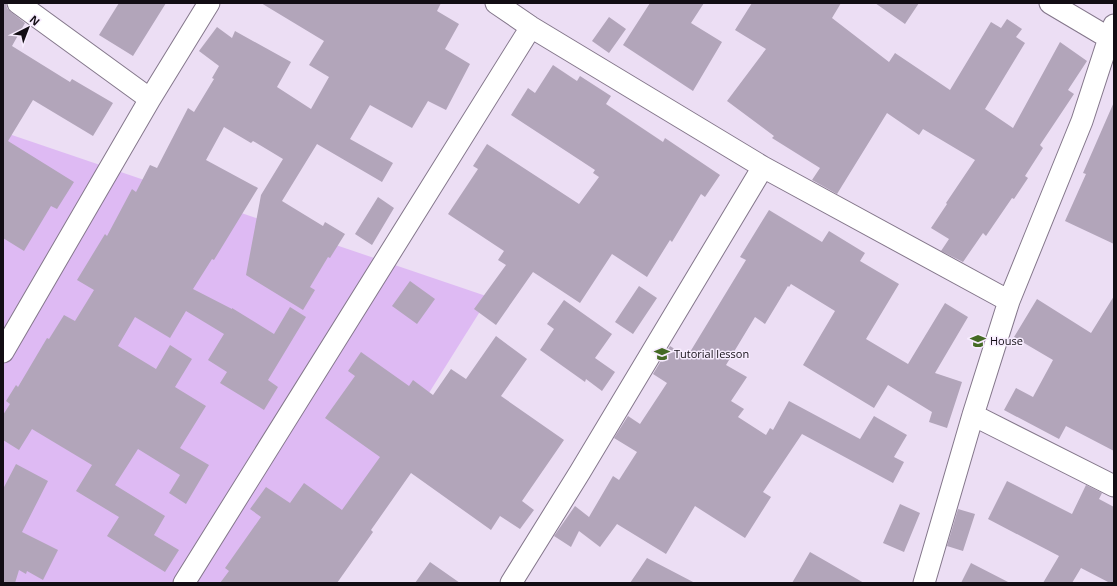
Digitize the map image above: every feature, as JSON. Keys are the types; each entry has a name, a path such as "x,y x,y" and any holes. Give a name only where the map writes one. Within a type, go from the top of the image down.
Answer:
{"street":[{"path":"18,3 150,99"},
{"path":"3,352 150,99 209,3"},
{"path":"496,3 531,27 763,167 1009,301"},
{"path":"924,583 973,415 1009,301 1082,121 1111,31 1050,3"},
{"path":"184,583 531,27"},
{"path":"511,583 580,472 763,167"},
{"path":"973,415 1114,486"}],"shaded area":[{"path":"3,132 489,297 310,583 3,583"}],"building":[{"path":"3,3 6,3 7,8 25,23 12,46 70,82 72,79 113,103 93,136 33,100 8,141 74,182 57,209 51,206 24,251 3,238"},
{"path":"119,3 166,3 133,56 99,35"},
{"path":"261,3 441,3 437,11 459,24 445,49 470,64 446,110 428,101 412,128 370,105 350,139 393,163 382,182 317,144 282,201 323,226 325,222 345,234 330,258 328,257 310,287 315,290 303,310 246,275 261,195 283,159 253,141 251,143 224,127 206,160 258,188 214,260 212,259 193,289 232,308 274,334 290,307 306,317 268,380 278,387 264,410 220,383 227,372 208,360 224,334 186,311 170,338 135,317 118,346 156,369 170,345 192,359 175,387 206,406 180,448 209,465 186,504 169,493 180,475 138,449 115,485 165,516 154,535 179,550 165,572 107,536 119,517 76,491 92,465 32,429 19,450 3,440 3,415 10,404 6,401 16,385 18,387 47,338 49,339 64,315 75,321 94,290 77,280 105,234 107,236 132,189 136,192 150,165 157,168 188,108 194,112 214,79 212,78 219,66 199,51 217,27 232,38 235,31 291,62 277,87 311,109 329,77 309,65 324,41"},
{"path":"650,3 704,3 691,23 722,42 693,91 623,45"},
{"path":"752,3 841,3 832,18 889,62 895,53 950,90 991,22 1001,28 1007,19 1022,29 1016,37 1025,43 985,109 1013,128 1060,42 1087,61 1068,90 1074,94 1040,145 1043,148 1025,176 1028,178 1014,199 1012,198 986,236 983,233 963,262 941,251 949,239 931,228 975,160 923,129 919,135 887,113 837,194 812,180 820,168 772,138 774,136 727,101 766,49 735,30"},
{"path":"875,3 919,3 905,24"},
{"path":"609,17 626,29 609,53 592,41"},
{"path":"553,65 577,81 580,76 611,96 606,104 663,142 665,138 720,175 705,197 701,194 672,242 670,240 647,277 612,254 580,303 533,272 496,325 474,309 506,265 498,260 504,251 448,214 478,169 473,166 487,144 579,204 599,177 593,173 595,170 511,115 528,88 535,93"},
{"path":"1114,102 1114,244 1065,221 1086,174 1083,173"},
{"path":"378,197 394,208 372,245 355,234"},
{"path":"769,210 822,242 829,231 865,253 860,261 899,284 866,339 908,364 945,303 968,317 935,373 962,382 947,428 929,422 932,412 888,385 874,408 803,365 835,311 791,284 789,287 788,286 765,324 755,317 726,365 747,377 731,401 744,409 738,417 766,435 770,428 773,430 789,401 860,439 874,416 907,435 894,457 904,462 893,483 802,434 763,492 771,497 745,538 695,506 666,554 617,524 600,547 579,531 571,547 554,536 575,506 589,517 613,476 619,480 637,452 614,438 628,416 640,424 667,383 653,374 670,346 687,357 746,260 740,257"},
{"path":"410,281 435,299 417,324 392,306"},
{"path":"639,286 657,298 633,334 615,322"},
{"path":"1114,296 1114,451 1066,426 1059,439 1004,410 1016,388 1033,397 1053,360 1014,337 1037,299 1091,333"},
{"path":"564,300 612,334 595,358 615,372 602,391 586,379 585,382 540,350 554,329 547,324"},
{"path":"496,336 527,359 501,396 564,440 522,501 534,510 520,529 500,516 491,530 411,473 371,530 373,532 337,583 220,583 229,571 225,568 261,517 250,509 266,487 290,503 304,483 342,510 380,457 325,418 355,376 348,371 361,352 409,386 413,380 433,395 451,369 466,379"},
{"path":"16,464 48,481 22,532 58,550 43,580 27,571 26,574 19,570 15,583 3,583 3,489"},
{"path":"1007,481 1072,514 1086,485 1102,493 1099,499 1114,507 1114,583 1110,583 1081,568 1072,583 1043,583 1059,556 988,519"},
{"path":"900,504 920,513 904,552 883,543"},
{"path":"958,509 975,514 963,551 947,546"},
{"path":"810,552 864,583 792,583"},
{"path":"647,558 695,583 630,583"},
{"path":"430,562 460,583 415,583"},
{"path":"971,563 1010,583 961,583"}],"place":[{"name":"House","path":"978,341"},
{"name":"Tutorial lesson","path":"662,354"}]}
